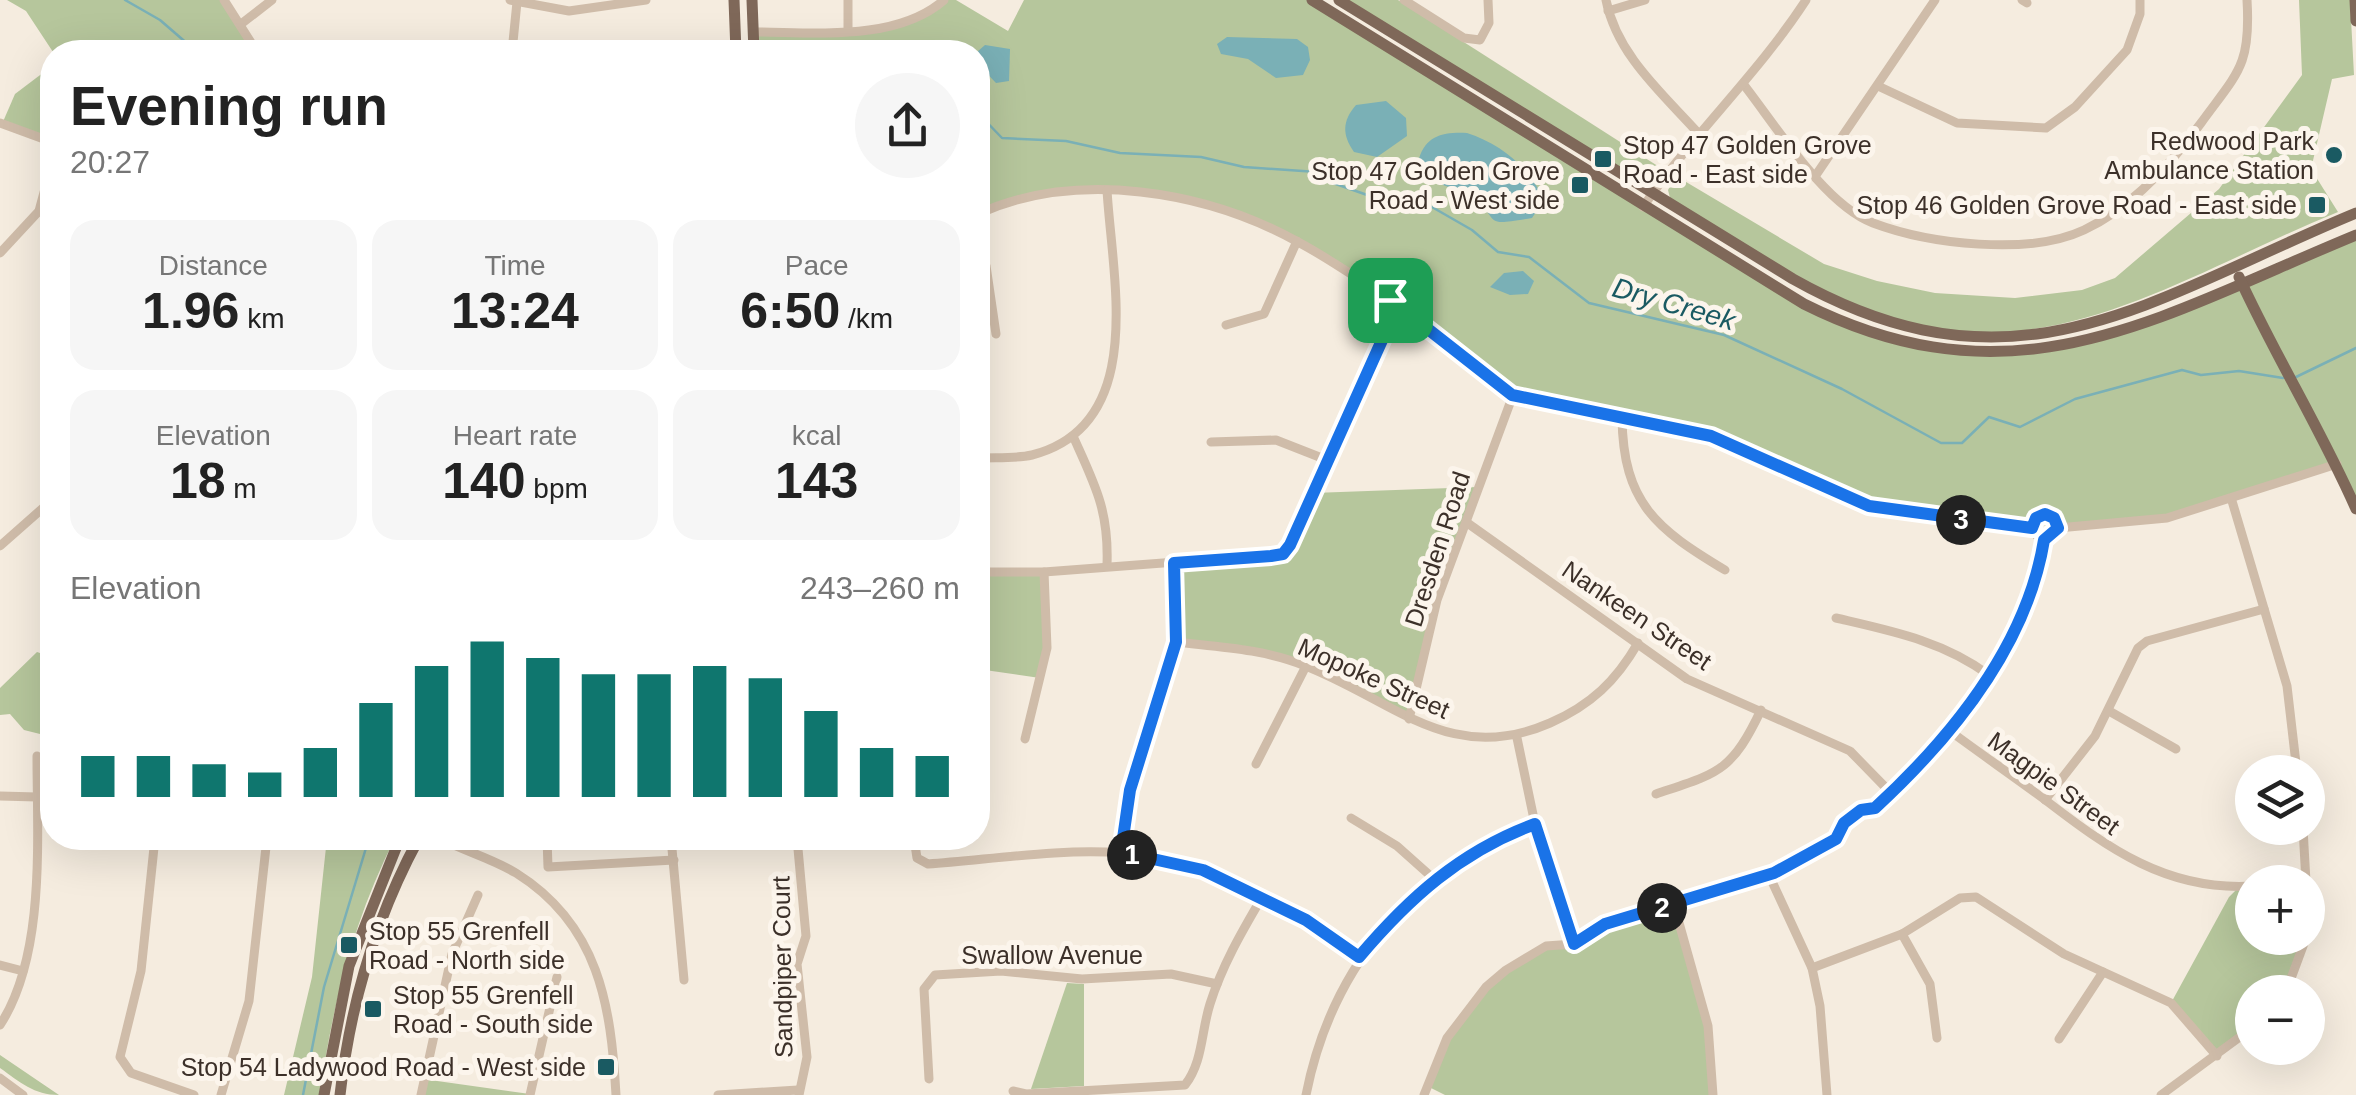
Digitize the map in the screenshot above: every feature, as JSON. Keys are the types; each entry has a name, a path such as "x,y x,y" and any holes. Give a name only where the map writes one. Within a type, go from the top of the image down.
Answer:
{"main road":[{"path":"734,0 736,40"},
{"path":"752,0 754,40"},
{"path":"1312,0 1804,304 1857,331 1908,346 1966,354 2014,354 2074,344 2140,324 2356,235"},
{"path":"1340,0 1830,300 1891,324 1956,337 2014,339 2086,326 2235,269 2356,213"},
{"path":"2355,0 2356,21"},
{"path":"2235,269 2337,464 2356,509"},
{"path":"324,1095 349,966 395,850"},
{"path":"340,1095 368,959 414,850"}],"street":[{"path":"224,0 250,40"},
{"path":"241,24 272,0"},
{"path":"512,40 514,1 569,11 646,0"},
{"path":"848,0 848,31"},
{"path":"754,32 848,31 922,16 944,0"},
{"path":"1404,0 1464,38 1480,40 1489,23 1488,0"},
{"path":"1645,0 1607,6 1610,27 1627,54 1698,134"},
{"path":"1643,207 1698,134 1744,85 1806,0"},
{"path":"1816,175 1935,0"},
{"path":"1878,86 1956,123 2046,128 2075,107 2126,50 2140,14 2140,0"},
{"path":"1744,85 1846,208 1872,223 1987,245 2081,232 2107,217 2173,162 2241,70 2250,44 2247,0"},
{"path":"0,123 40,138"},
{"path":"990,457 1032,455 1073,436 1106,396 1114,370 1107,190"},
{"path":"990,210 1038,196 1107,190 1195,200 1297,240 1390,300 1406,296 1413,306 1410,315 1400,320 1392,318 1388,312 1390,300"},
{"path":"0,253 40,207"},
{"path":"1226,326 1264,314 1297,240"},
{"path":"990,293 996,334"},
{"path":"1410,315 1512,395 1711,436 1869,506 2032,528 2044,540"},
{"path":"990,572 1044,572 1283,554 1392,318"},
{"name":"Dresden Road","path":"1408,718 1437,600 1512,395"},
{"path":"1622,418 1622,445 1638,496 1659,528 1726,570"},
{"path":"1073,436 1103,500 1108,524 1107,565"},
{"path":"1210,442 1276,440 1327,460"},
{"path":"1424,1095 1447,1038 1486,987 1546,946 1574,944 1605,924 1769,875 1836,839 1844,823 1861,810 1875,808 1950,731 1989,675 2038,580 2044,540 2058,528 2133,524 2232,501 2337,464"},
{"path":"2232,501 2286,686 2295,755"},
{"path":"0,546 40,511"},
{"path":"2032,528 2036,518 2045,514 2054,518 2058,528"},
{"name":"Nankeen Street","path":"1466,522 1687,678 1850,752 1891,793"},
{"path":"1121,852 1130,790 1176,642 1174,563"},
{"path":"1025,739 1047,648 1044,572"},
{"path":"2045,800 2109,712 2132,658 2147,641 2264,608"},
{"path":"1836,618 1926,640 1960,654 1989,675"},
{"name":"Mopoke Street","path":"1176,642 1266,653 1306,666 1408,718 1467,738 1517,738 1599,696 1638,643"},
{"path":"1256,764 1306,666"},
{"path":"1656,794 1720,772 1748,737 1761,710"},
{"path":"2109,712 2176,749"},
{"name":"Magpie Street","path":"1950,731 2085,834 2132,863 2172,878 2235,886"},
{"path":"1517,738 1535,824 1574,944"},
{"path":"0,1026 15,999 23,971 39,840 37,756"},
{"path":"0,796 37,797"},
{"path":"1351,818 1397,846 1434,879"},
{"path":"1306,1095 1321,1033 1359,957 1398,911 1434,879 1504,836 1535,824"},
{"path":"154,850 140,971 120,1057 131,1072 194,1095"},
{"path":"222,1095 249,1001 266,850"},
{"path":"470,850 475,852"},
{"path":"473,850 546,895 576,931 601,977 612,1024 616,1095"},
{"path":"547,850 548,868 674,860"},
{"path":"673,850 684,980"},
{"name":"Sandpiper Court","path":"798,850 806,936 797,964 807,1057 799,1092"},
{"path":"916,850 917,858 928,864 1121,852 1203,870 1306,920 1359,957"},
{"path":"1769,875 1812,968 1820,1006 1827,1095"},
{"path":"420,1095 452,954 478,896"},
{"path":"1812,968 1902,934 1960,898 1976,897 2064,954 2170,1003 2218,1056"},
{"path":"1013,1091 1026,1094 1186,1085 1196,1072 1217,984 1260,898"},
{"path":"1674,905 1708,1026 1713,1095"},
{"path":"1902,934 1930,984 1937,1038"},
{"path":"0,965 23,971"},
{"name":"Swallow Avenue","path":"929,1079 924,989 936,975 1001,971 1082,979 1172,974 1217,984"},
{"path":"2060,1039 2103,972"},
{"path":"530,1095 557,977"},
{"path":"2161,1095 2235,1042"},
{"path":"0,1078 24,1095"},
{"path":"718,1095 799,1092"}],"green space":[{"path":"7,0 220,0 248,40 45,40 26,11"},
{"path":"943,0 956,0 1008,31 1024,0 1312,0 1857,331 2014,354 2140,324 2356,235 2356,509 2336,465 2133,524 2058,527 1869,506 1711,437 1513,395 1390,300 1297,241 1195,200 1107,190 1038,196 990,212 990,40 754,40 754,32 852,30 923,13"},
{"path":"1347,0 1398,0 1664,170 1653,183 1643,183"},
{"path":"2299,0 2350,0 2354,75 2332,79 2311,169 2338,212 2153,294 2093,316 2032,329 1969,333 1903,323 1812,286 1670,198 1668,190 1676,176 1824,264 1877,281 1935,293 2015,298 2082,290 2115,278 2219,189 2302,75"},
{"path":"40,75 40,136 2,124 15,94"},
{"path":"1478,487 1437,600 1409,718 1306,666 1266,653 1176,642 1174,563 1283,554 1313,493"},
{"path":"990,572 1044,572 1047,648 1040,678 990,671"},
{"path":"40,653 40,734 24,730 10,714 0,715 0,688"},
{"path":"326,850 389,850 356,931 331,1028 320,1095 284,1095 312,977"},
{"path":"2235,891 2235,955 2300,955 2292,975 2235,975 2235,1042 2217,1056 2171,1003"},
{"path":"1674,905 1702,1000 1713,1095 1445,1095 1427,1086 1447,1038 1486,987 1533,953 1564,946 1605,924"},
{"path":"1067,983 1084,984 1084,1086 1031,1089"},
{"path":"0,1055 59,1095 42,1093 21,1083 0,1068"},
{"path":"423,1079 530,1094 530,1095 421,1095"}],"water":[{"path":"1227,37 1297,39 1308,47 1310,60 1303,75 1276,78 1248,59 1221,54 1217,44"},
{"path":"990,46 1010,49 1009,81 996,83 990,77"},
{"path":"1386,101 1406,118 1407,136 1377,157 1354,152 1345,128 1351,111 1356,105"},
{"path":"1467,133 1502,150 1530,177 1544,200 1532,218 1493,220 1468,191 1444,185 1427,174 1419,159 1426,145 1444,134"},
{"path":"1523,271 1534,281 1528,294 1510,295 1490,287 1504,273"}],"waterway":[{"name":"Dry Creek","path":"125,0 160,20 183,40"},
{"name":"Dry Creek","path":"990,126 1002,138 1066,141 1120,153 1201,157 1244,167 1317,172 1333,183 1370,196 1418,199 1472,230 1498,252 1529,257 1589,303 1724,335 1842,389 1941,443 1962,443 1989,417 2020,427 2075,399 2182,370 2201,375 2239,371 2283,378"},
{"name":"Dry Creek","path":"2296,377 2356,348"},
{"path":"303,1095 324,987 365,850"}],"place":[{"name":"Redwood Park Ambulance Station","path":"2334,155"},
{"name":"Stop 47 Golden Grove Road - East side","path":"1603,159"},
{"name":"Stop 47 Golden Grove Road - West side","path":"1580,185"},
{"name":"Stop 46 Golden Grove Road - East side","path":"2317,205"},
{"name":"Stop 55 Grenfell Road - North side","path":"349,945"},
{"name":"Stop 55 Grenfell Road - South side","path":"373,1009"},
{"name":"Stop 54 Ladywood Road - West side","path":"606,1067"}],"route":[{"path":"1397,295 1406,296 1413,306 1410,315 1512,395 1711,436 1869,506 2032,528 2036,518 2045,514 2054,518 2058,528 2054,536 2044,540 2038,580 1989,675 1918,769 1875,808 1861,810 1844,823 1836,839 1774,873 1605,924 1574,944 1535,824 1504,836 1434,879 1398,911 1359,957 1306,920 1203,870 1121,852 1130,790 1176,642 1174,563 1283,554 1392,318 1388,312 1390,300 1397,295"}]}
